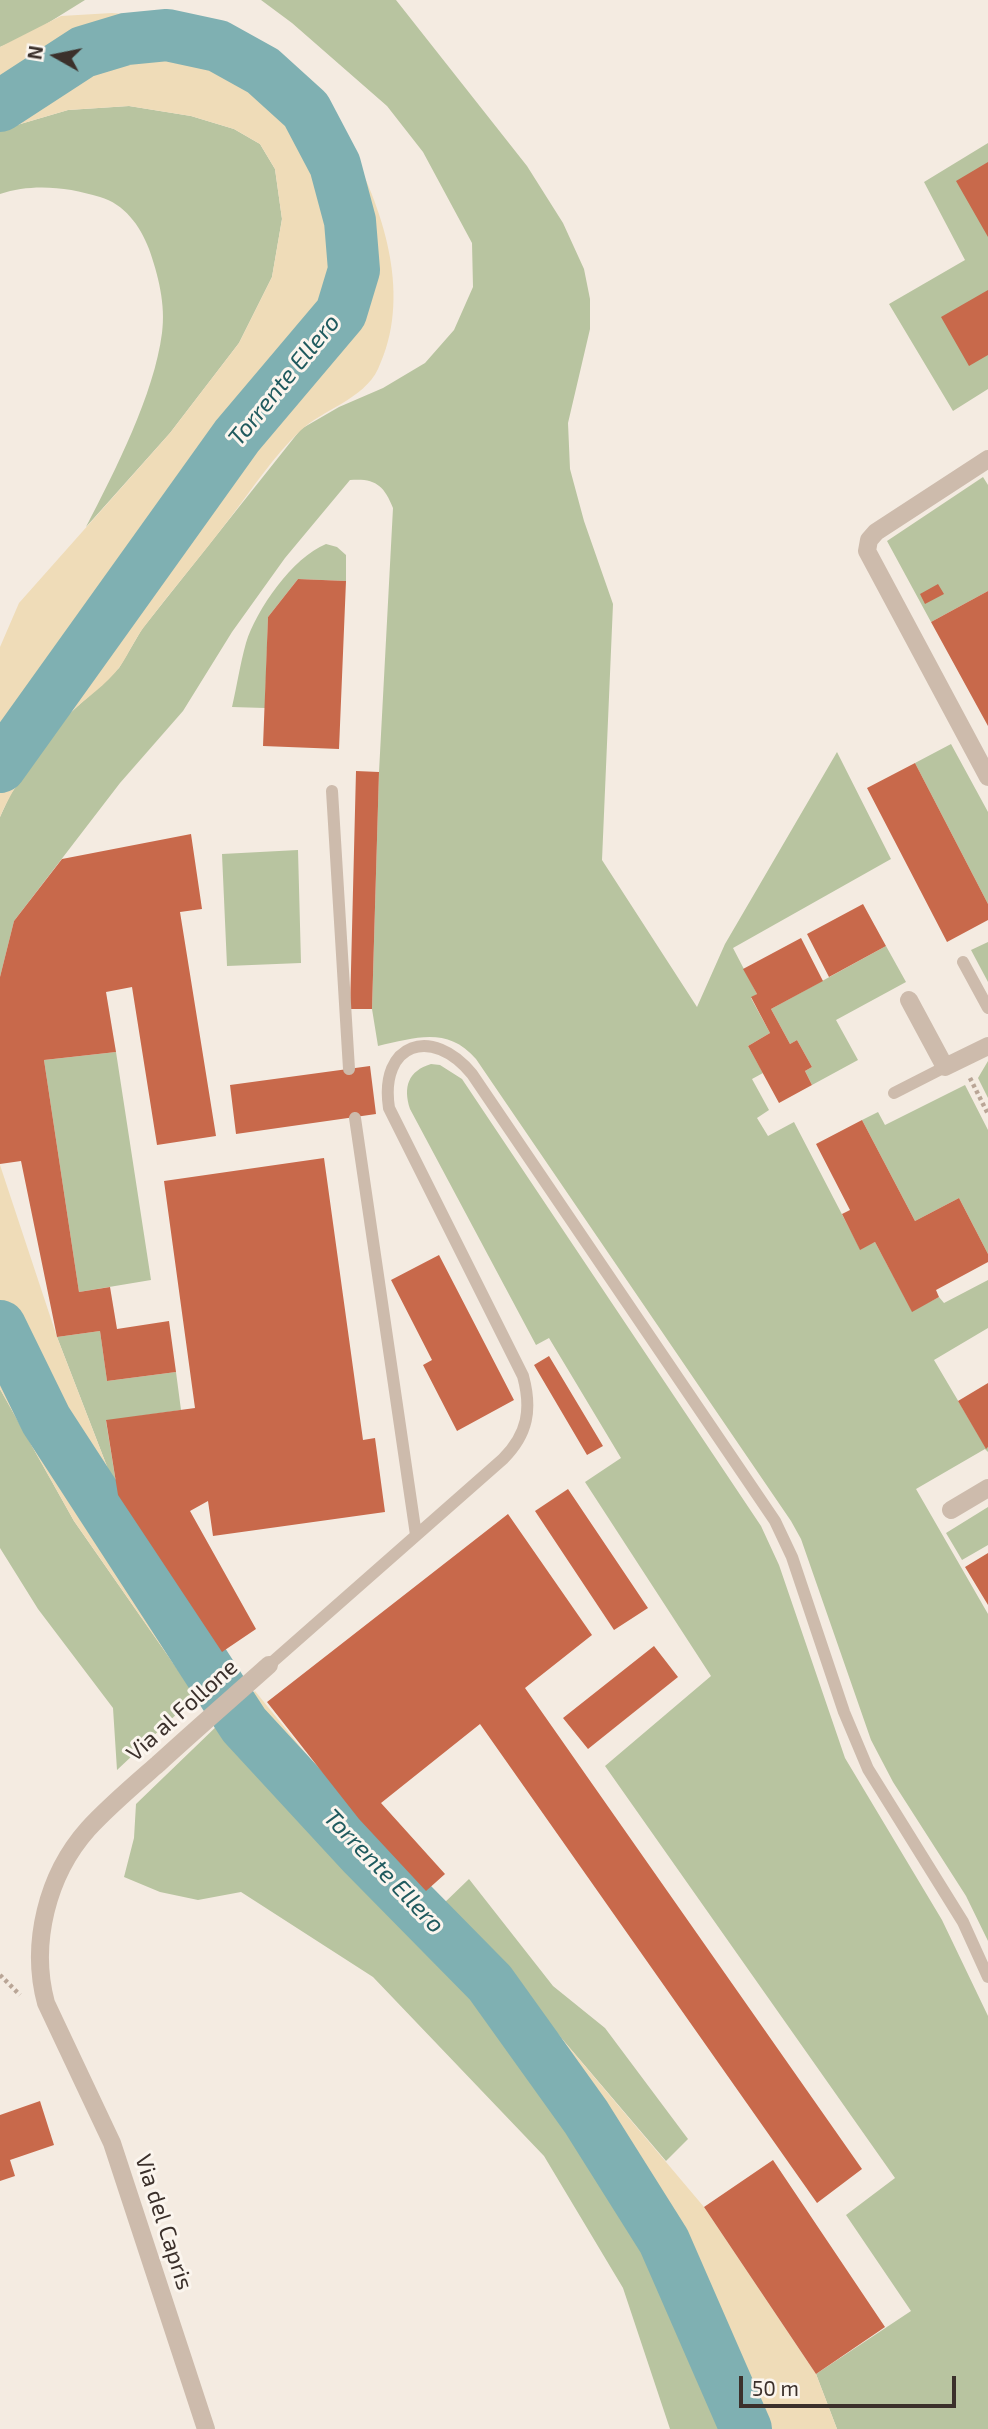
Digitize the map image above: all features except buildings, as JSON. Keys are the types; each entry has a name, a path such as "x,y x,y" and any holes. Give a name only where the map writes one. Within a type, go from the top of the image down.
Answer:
{"street":[{"path":"988,459 876,533 868,545 872,564 988,777"},
{"path":"909,1000 945,1067 988,1046"},
{"path":"951,1510 988,1488"},
{"name":"Via al Follone","path":"60,2036 46,2003 40,1968 42,1929 56,1881 87,1830 268,1665"},
{"name":"Via del Capris","path":"60,2036 112,2143 206,2429"}],"lane":[{"path":"332,792 349,1069"},
{"path":"963,962 988,1008"},
{"name":"Via al Follone","path":"268,1665 513,1449 522,1436 529,1398 523,1376 389,1108 387,1075 396,1060 411,1049 429,1044 453,1054 472,1074 775,1521 792,1557 844,1712 864,1760 963,1922 988,1977"},
{"path":"894,1093 945,1067"},
{"path":"355,1118 416,1535"}],"path":[{"path":"968,1075 988,1114"}],"green space":[{"path":"0,0 85,0 27,36 0,47"},
{"path":"261,0 396,0 527,166 563,223 584,269 590,299 590,329 568,423 570,469 584,521 613,604 602,860 697,1007 725,944 837,752 891,859 733,948 757,994 751,998 770,1033 748,1046 763,1073 752,1079 769,1110 757,1118 768,1136 794,1122 860,1249 875,1242 912,1311 939,1297 944,1303 988,1280 988,1328 934,1360 986,1448 988,1447 988,1452 985,1449 916,1489 988,1614 988,1941 966,1896 893,1782 871,1740 801,1539 791,1521 476,1059 454,1042 442,1038 418,1038 378,1046 372,1009 379,772 393,508 378,485 366,480 350,480 285,558 232,632 183,711 120,783 14,921 0,977 0,817 10,795 66,717 119,668 142,629 301,429 339,407 383,388 425,363 454,330 473,287 472,243 423,152 387,106 292,23"},
{"path":"129,106 191,116 234,129 260,144 275,169 282,219 272,277 239,343 170,433 86,527 132,432 151,382 163,322 158,279 141,232 124,210 109,200 75,191 37,187 0,194 0,130 68,110"},
{"path":"988,143 988,389 953,411 889,304 965,260 924,182"},
{"path":"983,477 988,485 988,591 931,622 887,541"},
{"path":"326,544 337,547 346,555 346,581 298,579 268,617 265,708 232,707 246,643 258,615 289,572 301,560"},
{"path":"951,744 988,812 988,904 915,763"},
{"path":"298,850 301,963 227,966 222,854"},
{"path":"988,942 988,982 971,950"},
{"path":"886,946 906,982 836,1020 858,1060 812,1085 805,1071 812,1067 797,1040 790,1044 771,1009"},
{"path":"116,1052 151,1280 79,1292 44,1060"},
{"path":"988,1061 988,1098 978,1078"},
{"path":"431,1064 440,1065 462,1079 761,1526 779,1565 845,1758 942,1920 988,2016 988,2429 837,2429 816,2374 911,2311 846,2215 895,2178 605,1766 711,1676 585,1482 621,1458 549,1338 536,1345 410,1109 407,1094 409,1081 417,1071"},
{"path":"965,1085 988,1130 988,1254 959,1198 915,1221 862,1120 878,1112 885,1125"},
{"path":"100,1331 107,1381 176,1372 181,1410 106,1421 118,1495 57,1337"},
{"path":"0,1389 74,1521 196,1696 117,1770 113,1708 38,1609 0,1548"},
{"path":"988,1507 988,1545 962,1560 946,1533"},
{"path":"221,1722 477,1991 578,2129 653,2248 723,2429 670,2429 623,2288 544,2156 373,1977 241,1892 198,1900 160,1892 124,1877 134,1838 136,1804"},
{"path":"469,1879 553,1986 605,2028 688,2139 666,2161 535,2007 440,1907"}],"sand":[{"path":"112,13 183,19 228,32 270,57 308,91 325,110 351,149 374,201 390,257 393,314 388,342 372,379 353,396 300,431 281,451 144,627 115,672 68,715 39,750 0,817 0,647 19,603 170,433 239,343 272,277 282,219 275,169 260,144 234,129 191,116 129,106 68,110 0,130 0,47 61,16"},
{"path":"0,1165 57,1337 118,1495 230,1664 196,1696 74,1521 0,1389"},
{"path":"255,1691 359,1819 535,2007 704,2207 816,2374 837,2429 723,2429 653,2248 578,2129 477,1991 221,1722"}],"waterway":[{"name":"Torrente Ellero","path":"0,106 83,52 126,39 167,35 218,46 263,71 306,110 335,165 350,221 354,270 341,313 237,436 0,767"},
{"name":"Torrente Ellero","path":"0,1326 46,1420 244,1725 364,1855 490,1983 586,2117 664,2241 746,2429"}]}
